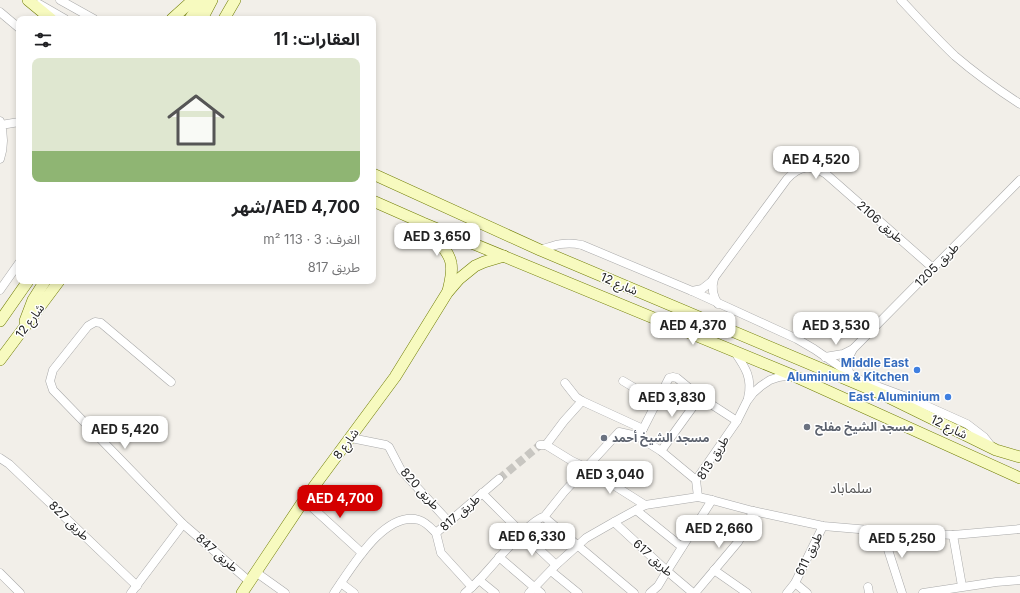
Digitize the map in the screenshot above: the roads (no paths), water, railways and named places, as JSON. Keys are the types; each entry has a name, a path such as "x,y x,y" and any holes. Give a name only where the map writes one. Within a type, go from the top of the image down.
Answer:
{"street":[{"path":"30,0 48,16"},
{"path":"30,0 59,16"},
{"path":"60,0 89,16"},
{"path":"175,16 193,0"},
{"path":"192,16 202,0"},
{"path":"204,16 212,0"},
{"path":"227,16 235,0"},
{"path":"901,0 936,38 974,72 1020,104"},
{"path":"0,12 16,25"},
{"path":"0,159 3,134 0,123 16,122"},
{"name":"طريق 2106","path":"692,291 702,289 711,282 792,174 807,168 814,168 826,174 934,269"},
{"name":"شارع 12","path":"376,176 540,250 886,396 996,450 1020,457"},
{"name":"طريق 1205","path":"825,357 843,354 853,349 934,269 1020,180"},
{"name":"شارع 12","path":"376,202 792,375 1020,478"},
{"name":"شارع 8","path":"423,223 447,251 451,262 452,270 447,294"},
{"path":"540,250 556,244 582,244 692,291 797,339 858,379 909,398 967,424 984,437 996,450"},
{"name":"شارع 8","path":"242,593 304,500 395,377 447,294 459,279 475,266 494,258 504,256"},
{"path":"0,290 16,267"},
{"path":"714,278 712,289 718,304"},
{"name":"شارع 12","path":"0,321 26,284"},
{"path":"19,336 33,300 43,284"},
{"name":"شارع 12","path":"0,360 57,284"},
{"name":"طريق 847","path":"171,382 101,323 95,322 88,326 53,370 50,381 53,390 183,524 253,577 285,593"},
{"path":"849,373 848,361 853,349"},
{"name":"طريق 813","path":"698,497 696,480 737,421 750,392 748,373 734,351"},
{"name":"طريق 813","path":"747,401 753,393 770,380 792,375"},
{"path":"640,433 670,378 673,377 677,378 700,397 737,421"},
{"path":"623,381 658,402"},
{"path":"565,383 576,397 640,433 696,480"},
{"path":"661,451 700,397"},
{"path":"582,401 543,445 585,467 645,505"},
{"path":"465,593 522,533 540,517 544,517 585,467 619,432 640,433"},
{"name":"طريق 820","path":"350,438 386,445 390,448 401,470 449,522"},
{"name":"طريق 827","path":"0,458 9,464 137,586"},
{"name":"طريق 817","path":"334,593 362,553 379,533 388,526 399,521 409,519 420,520 429,525 436,533 499,479"},
{"path":"482,493 578,593"},
{"path":"532,590 586,538 614,522 645,505 698,497 752,511 823,526 953,535 1020,530"},
{"path":"304,500 362,553"},
{"path":"650,593 658,586 668,571 712,500"},
{"path":"636,510 682,547"},
{"path":"694,593 738,542 746,528 752,511"},
{"path":"544,517 634,593"},
{"name":"طريق 617","path":"614,522 694,593"},
{"path":"131,593 183,524"},
{"name":"طريق 611","path":"787,593 795,583 823,526"},
{"path":"882,531 902,593"},
{"path":"436,533 441,553 472,587"},
{"path":"953,535 962,586"},
{"path":"499,557 532,590 541,593"},
{"path":"714,570 747,593"},
{"path":"0,573 20,593"},
{"path":"479,580 495,593"},
{"path":"923,593 962,586 1019,581"},
{"path":"341,583 354,593"},
{"name":"طريق 611","path":"795,583 807,593"}],"tunnel":[{"path":"499,479 540,445"}],"place":[{"name":"Middle East Aluminium & Kitchen","path":"917,370"},
{"name":"East Aluminium","path":"948,397"},
{"name":"مسجد الشيخ مفلح","path":"807,427"},
{"name":"مسجد الشيخ أحمد","path":"604,438"}],"district":[{"name":"سلماباد","path":"851,488"}]}
